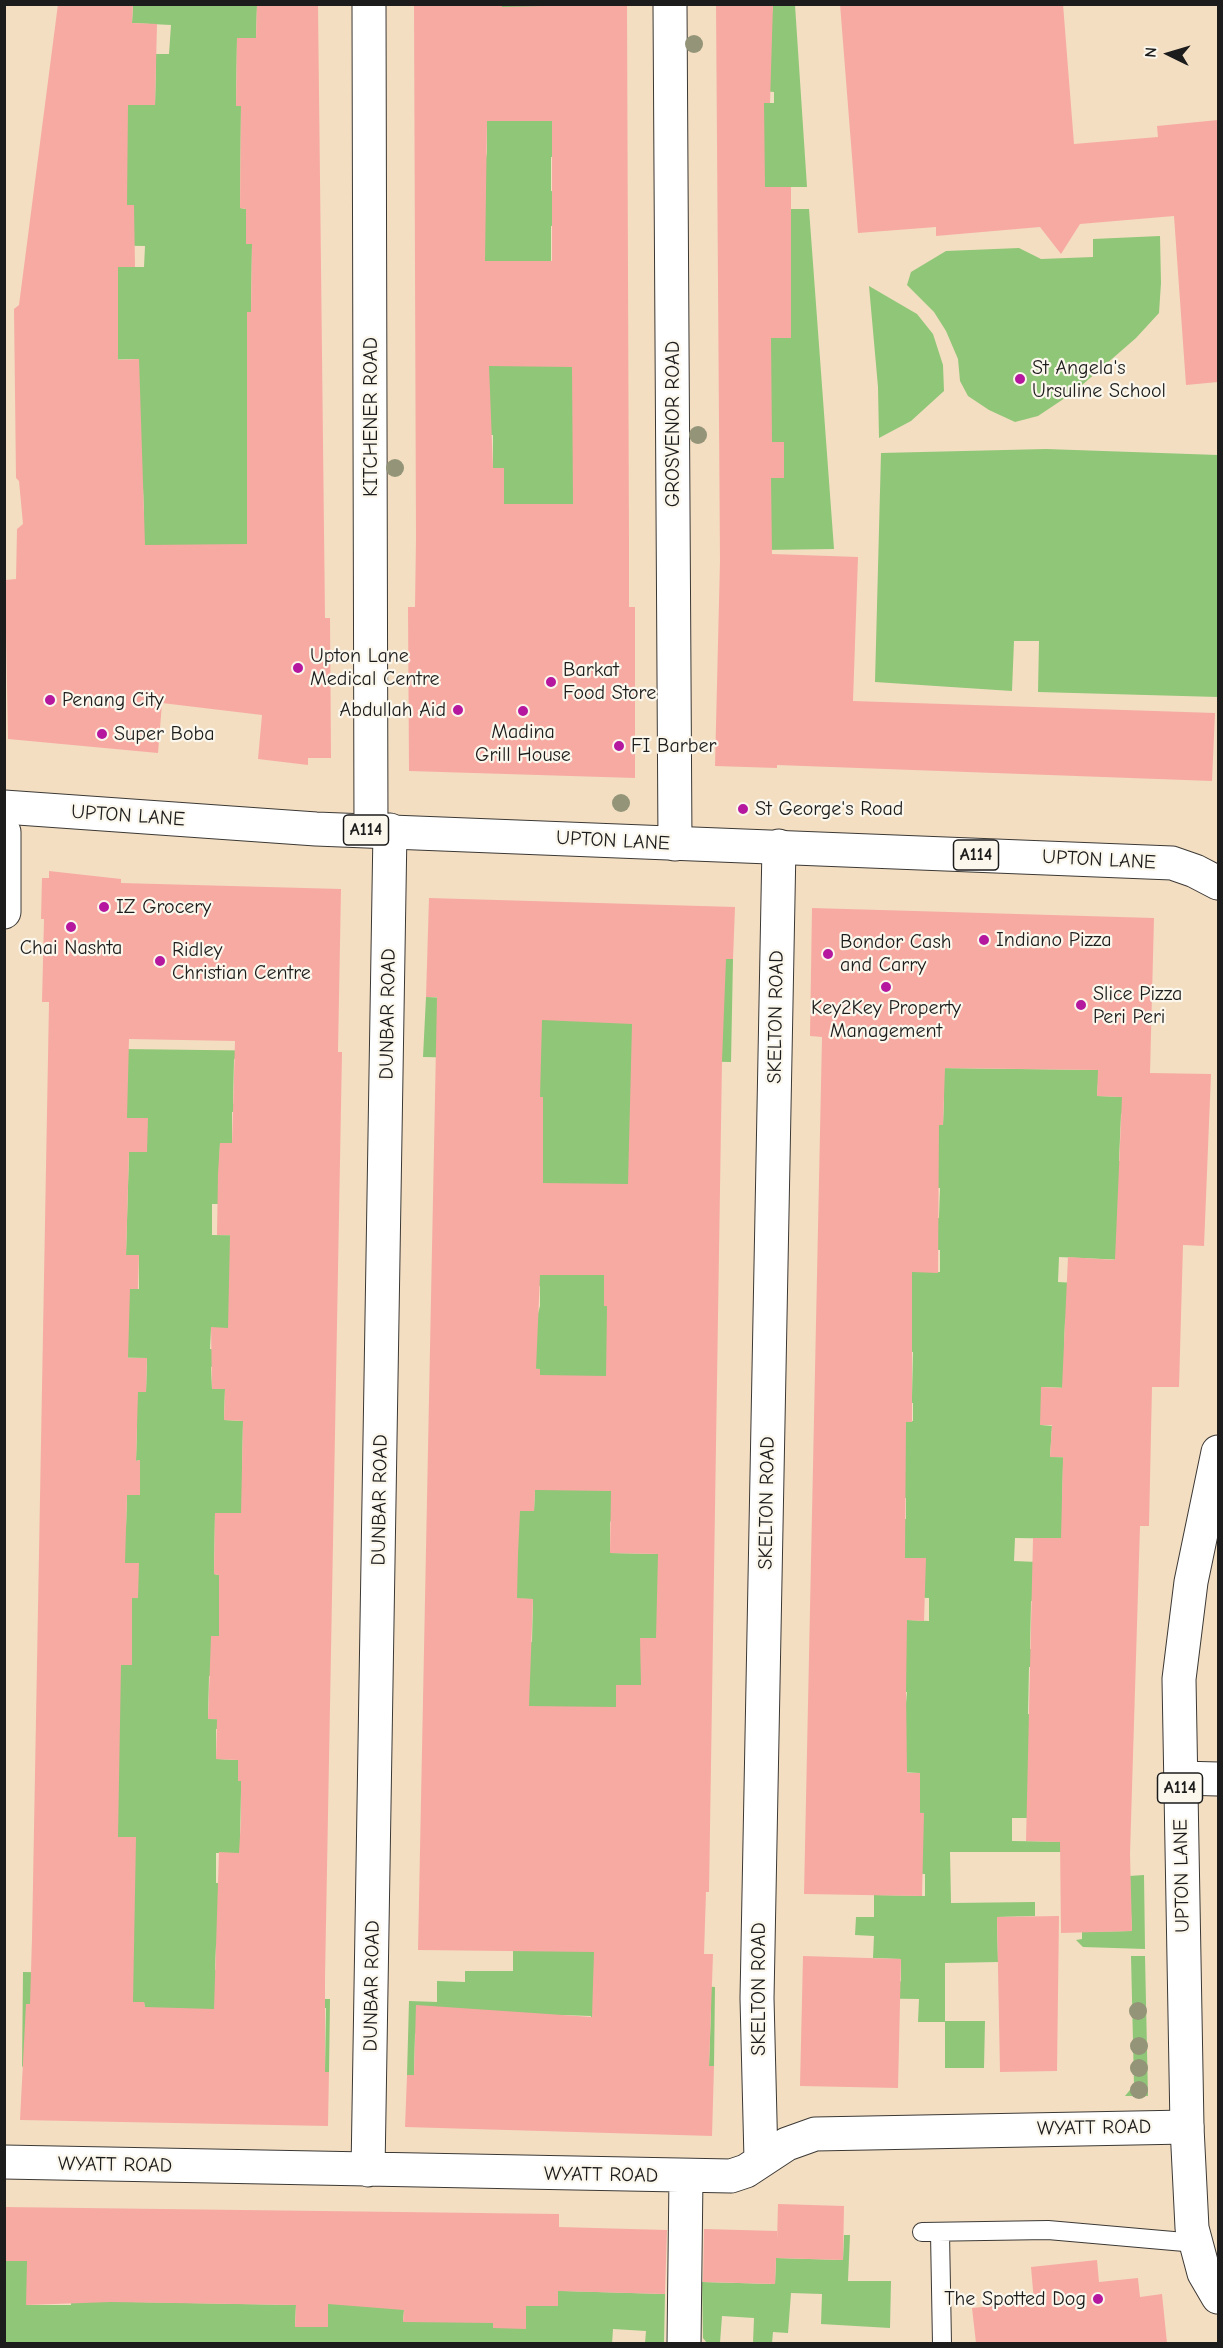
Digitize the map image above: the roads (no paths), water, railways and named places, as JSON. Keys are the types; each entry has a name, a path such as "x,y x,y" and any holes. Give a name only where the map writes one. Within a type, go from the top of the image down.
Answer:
{"street":[{"name":"KITCHENER ROAD","path":"369,4 381,830"},
{"name":"GROSVENOR ROAD","path":"670,4 675,844"},
{"name":"UPTON LANE","path":"4,807 316,829 1172,863 1195,871 1218,883"},
{"name":"DUNBAR ROAD","path":"368,2170 381,830"},
{"path":"4,832 4,912"},
{"name":"SKELTON ROAD","path":"761,2160 758,1986 779,846"},
{"name":"UPTON LANE","path":"1218,1452 1191,1582 1179,1679 1187,2127 1192,2228 1204,2273 1218,2297"},
{"path":"1180,1778 1218,1779"},
{"name":"WYATT ROAD","path":"4,2162 731,2176 746,2171 787,2144 815,2134 1187,2127"},
{"path":"684,2343 686,2176"}],"lane":[{"path":"942,2343 931,2232 1048,2230 1196,2243"}],"place":[{"name":"St Angela's Ursuline School","path":"1020,379"},
{"name":"Upton Lane Medical Centre","path":"298,668"},
{"name":"Barkat Food Store","path":"551,682"},
{"name":"Penang City","path":"50,700"},
{"name":"Abdullah Aid","path":"458,710"},
{"name":"Madina Grill House","path":"523,711"},
{"name":"Super Boba","path":"102,734"},
{"name":"FI Barber","path":"619,746"},
{"name":"St George's Road","path":"743,809"},
{"name":"IZ Grocery","path":"104,907"},
{"name":"Chai Nashta","path":"71,927"},
{"name":"Indiano Pizza","path":"984,940"},
{"name":"Bondor Cash and Carry","path":"828,954"},
{"name":"Ridley Christian Centre","path":"160,961"},
{"name":"Key2Key Property Management","path":"886,987"},
{"name":"Slice Pizza Peri Peri","path":"1081,1005"},
{"name":"The Spotted Dog","path":"1098,2299"}]}
